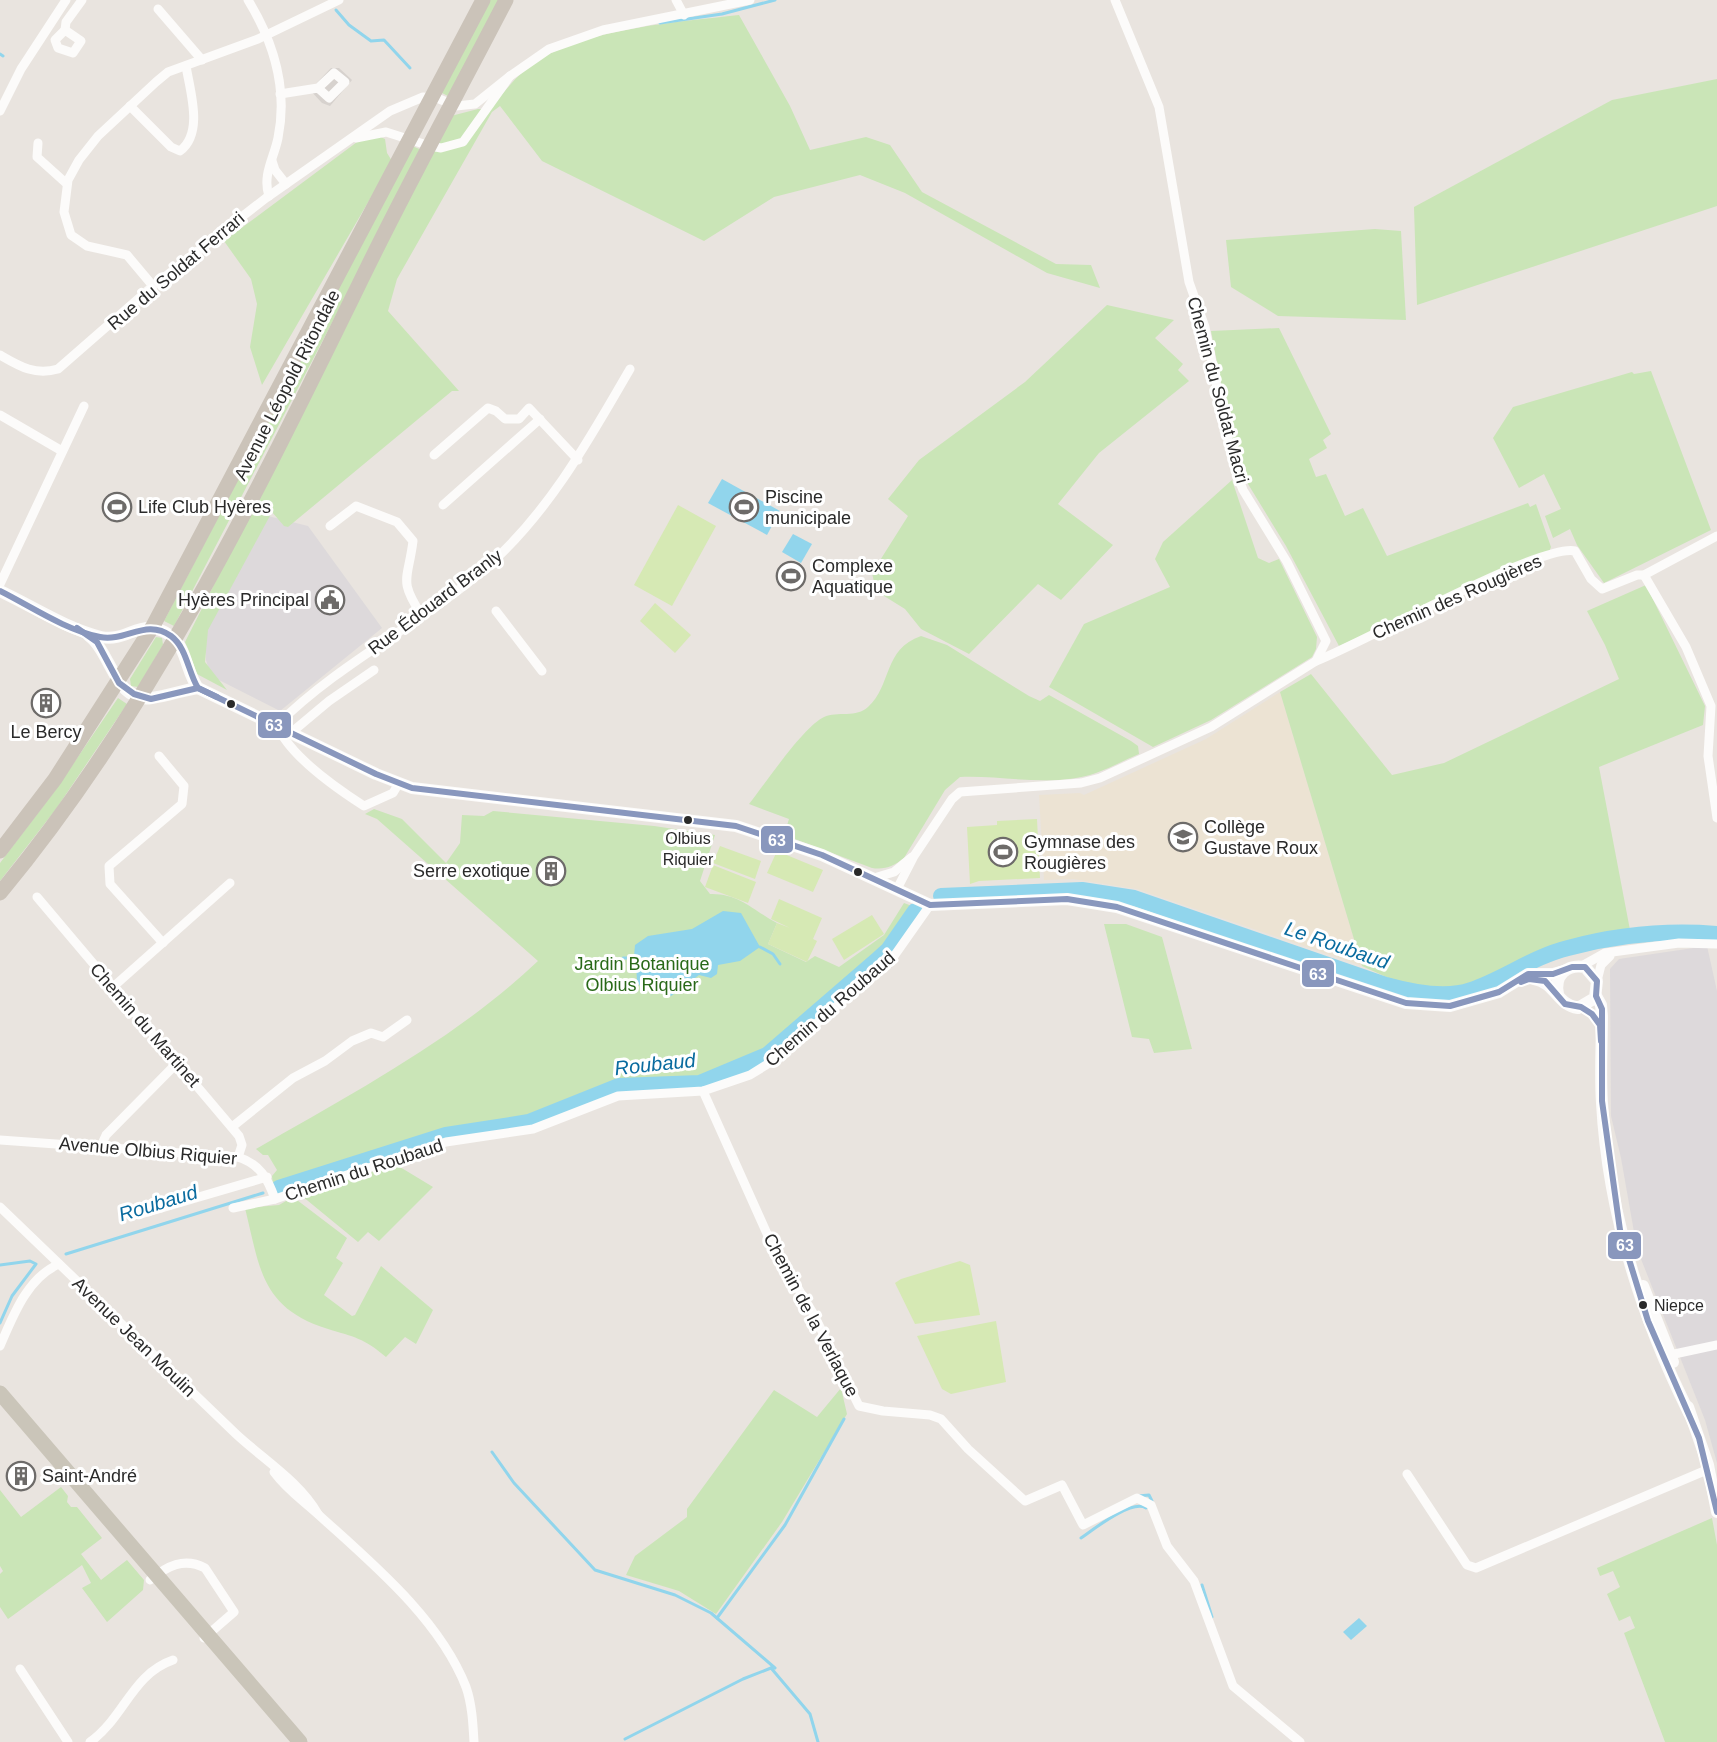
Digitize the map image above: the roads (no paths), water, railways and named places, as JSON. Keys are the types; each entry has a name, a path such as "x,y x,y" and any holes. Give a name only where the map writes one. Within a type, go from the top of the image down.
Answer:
{"highway":[{"name":"Avenue Léopold Ritondale","path":"0,851 55,779 119,683 153,626 483,0"},
{"name":"Avenue Léopold Ritondale","path":"0,893 75,796 141,697 218,566 506,0"}],"main road":[{"path":"0,1393 153,1577"},
{"path":"0,1405 300,1742"},
{"path":"205,1637 290,1742"}],"street":[{"path":"0,111 21,69 66,0"},
{"path":"56,36 65,30 66,22 82,0"},
{"path":"248,0 267,35 274,57 280,94 278,138 265,180 269,196"},
{"path":"153,286 127,255 87,246 71,235 64,212 67,184 78,160 93,142 168,72 267,35 339,0"},
{"path":"676,0 684,15"},
{"path":"432,97 452,104 475,104 532,58 569,40 630,24 750,0"},
{"name":"Chemin du Soldat Macri","path":"1115,0 1159,107 1187,272 1195,304 1204,327 1236,472 1243,490 1287,562 1326,641 1316,662"},
{"path":"158,9 202,60"},
{"path":"46,30 56,36 58,48 73,53 81,41 65,30"},
{"path":"130,106 171,147 180,151 186,147 193,126 186,66"},
{"path":"430,146 441,147 463,142 510,76"},
{"path":"280,94 318,88"},
{"name":"Rue du Soldat Ferrari","path":"0,355 30,371 42,373 58,369 153,286 269,196 398,107 411,100 432,97"},
{"name":"Rue du Soldat Ferrari","path":"348,140 386,132 430,146"},
{"path":"38,143 37,156 67,184"},
{"path":"272,161 275,170 286,184"},
{"name":"Rue Édouard Branly","path":"277,725 322,687 487,567 519,536 578,460 630,369"},
{"path":"0,584 84,406"},
{"path":"434,455 488,408 496,411 505,419 519,419 529,408 578,460"},
{"path":"0,415 62,452"},
{"path":"443,505 540,419"},
{"path":"330,526 356,506 397,522 413,541 405,580 408,594 422,616"},
{"path":"1717,536 1644,575 1686,647 1711,706 1708,756 1717,818"},
{"name":"Chemin des Rougières","path":"1316,662 1341,652 1446,599 1525,564 1560,552 1575,551 1591,579 1602,589 1637,575 1644,575"},
{"path":"0,591 78,628 109,638 153,626 175,639 180,645 188,672 198,688 399,783 429,791 651,814 736,826 793,843 930,905 1067,899 1118,908 1384,996 1428,1006 1450,1006 1475,1000 1513,984 1536,979 1549,983 1566,1004 1581,1007 1597,1019 1601,1037"},
{"path":"496,611 542,671"},
{"path":"78,628 103,649 119,683 141,697 151,699 198,688"},
{"path":"894,888 952,799 960,792 1081,783 1100,778 1210,727 1316,662"},
{"path":"292,732 329,700 374,670"},
{"path":"277,725 287,745 347,795 364,806 393,793 399,783"},
{"path":"159,756 184,786 182,804 110,866 110,884 162,943"},
{"path":"874,878 894,872 914,856"},
{"path":"894,872 894,888"},
{"path":"113,987 230,883"},
{"name":"Chemin du Martinet","path":"37,897 232,1127 242,1145 238,1157"},
{"name":"Chemin du Roubaud","path":"233,1208 274,1199 446,1142 533,1129 618,1096 703,1091 750,1075 771,1062 892,959 930,905"},
{"path":"1581,967 1605,953 1678,943 1717,944"},
{"path":"1620,951 1603,961 1597,981 1596,996 1602,1009 1603,1119 1626,1251 1651,1303 1667,1356 1708,1469 1717,1512"},
{"path":"1513,984 1528,974 1553,974 1572,967 1581,967 1590,971 1597,981"},
{"path":"1558,994 1557,981 1564,971"},
{"path":"1581,1007 1591,1003 1596,996"},
{"path":"232,1127 293,1078 324,1061 352,1041 371,1033 383,1036 407,1020"},
{"path":"101,1146 106,1135 178,1062"},
{"name":"Chemin de la Verlaque","path":"703,1091 774,1247 813,1313 859,1406 883,1411 930,1415 941,1419 968,1449 1025,1501 1062,1485 1083,1525 1137,1497 1151,1505 1167,1546 1194,1581 1233,1686 1300,1742"},
{"name":"Avenue Olbius Riquier","path":"0,1140 238,1157 251,1163 267,1177"},
{"path":"141,1214 267,1177 274,1199"},
{"name":"Avenue Jean Moulin","path":"0,1207 270,1466 294,1496 318,1514 407,1600 434,1631 453,1660 466,1690 474,1742"},
{"path":"0,1346 20,1303 33,1284 47,1269 59,1264"},
{"path":"1667,1356 1717,1345"},
{"path":"1407,1474 1463,1560 1467,1565 1476,1568 1708,1469"},
{"path":"153,1577 177,1563 198,1564 205,1568 234,1612 205,1637"},
{"path":"90,1742 111,1722 142,1677 159,1665 173,1660"},
{"path":"20,1669 68,1742"}],"water":[{"name":"Piscine municipale","path":"722,479 780,511 767,535 708,503"},
{"path":"793,534 812,544 801,563 782,552"},
{"path":"723,911 741,913 760,947 740,961 718,965 717,974 711,978 699,975 671,996 641,987 637,982 636,961 631,959 631,956 634,956 635,945 648,936 692,929"},
{"path":"1359,1618 1367,1626 1351,1640 1343,1632"}],"waterway":[{"path":"660,23 722,14 775,0"},
{"path":"336,10 349,25 371,41 384,40 410,68"},
{"name":"Le Roubaud","path":"941,896 1082,890 1134,898 1386,985 1417,992 1440,994 1471,990 1542,957 1586,944 1661,933 1717,934"},
{"name":"Roubaud","path":"279,1188 446,1135 529,1122 619,1086 700,1083 767,1055 888,950 915,911"},
{"path":"760,947 773,954 780,964"},
{"path":"623,958 631,958"},
{"name":"Roubaud","path":"66,1254 263,1193"},
{"name":"Roubaud","path":"0,1265 30,1261 36,1264 12,1296 0,1323"},
{"path":"717,1618 785,1525 844,1419"},
{"path":"492,1452 514,1483 595,1570 675,1595 711,1613 775,1668 771,1668 810,1714 818,1742"},
{"path":"1138,1496 1149,1495 1152,1501"},
{"path":"1081,1538 1123,1511 1140,1506 1146,1508"},
{"path":"1202,1585 1212,1617"},
{"path":"625,1739 743,1679 771,1668"}],"place":[{"name":"Life Club Hyères","path":"117,507"},
{"name":"Piscine municipale","path":"744,507"},
{"name":"Complexe Aquatique","path":"791,576"},
{"name":"Hyères Principal","path":"330,600"},
{"name":"Le Bercy","path":"46,703"},
{"name":"Olbius Riquier","path":"688,820"},
{"name":"Collège Gustave Roux","path":"1183,837"},
{"name":"Gymnase des Rougières","path":"1003,852"},
{"name":"Serre exotique","path":"551,871"},
{"name":"Niepce","path":"1643,1305"},
{"name":"Saint-André","path":"21,1476"}],"park label":[{"name":"Jardin Botanique Olbius Riquier","path":"642,974"}]}
